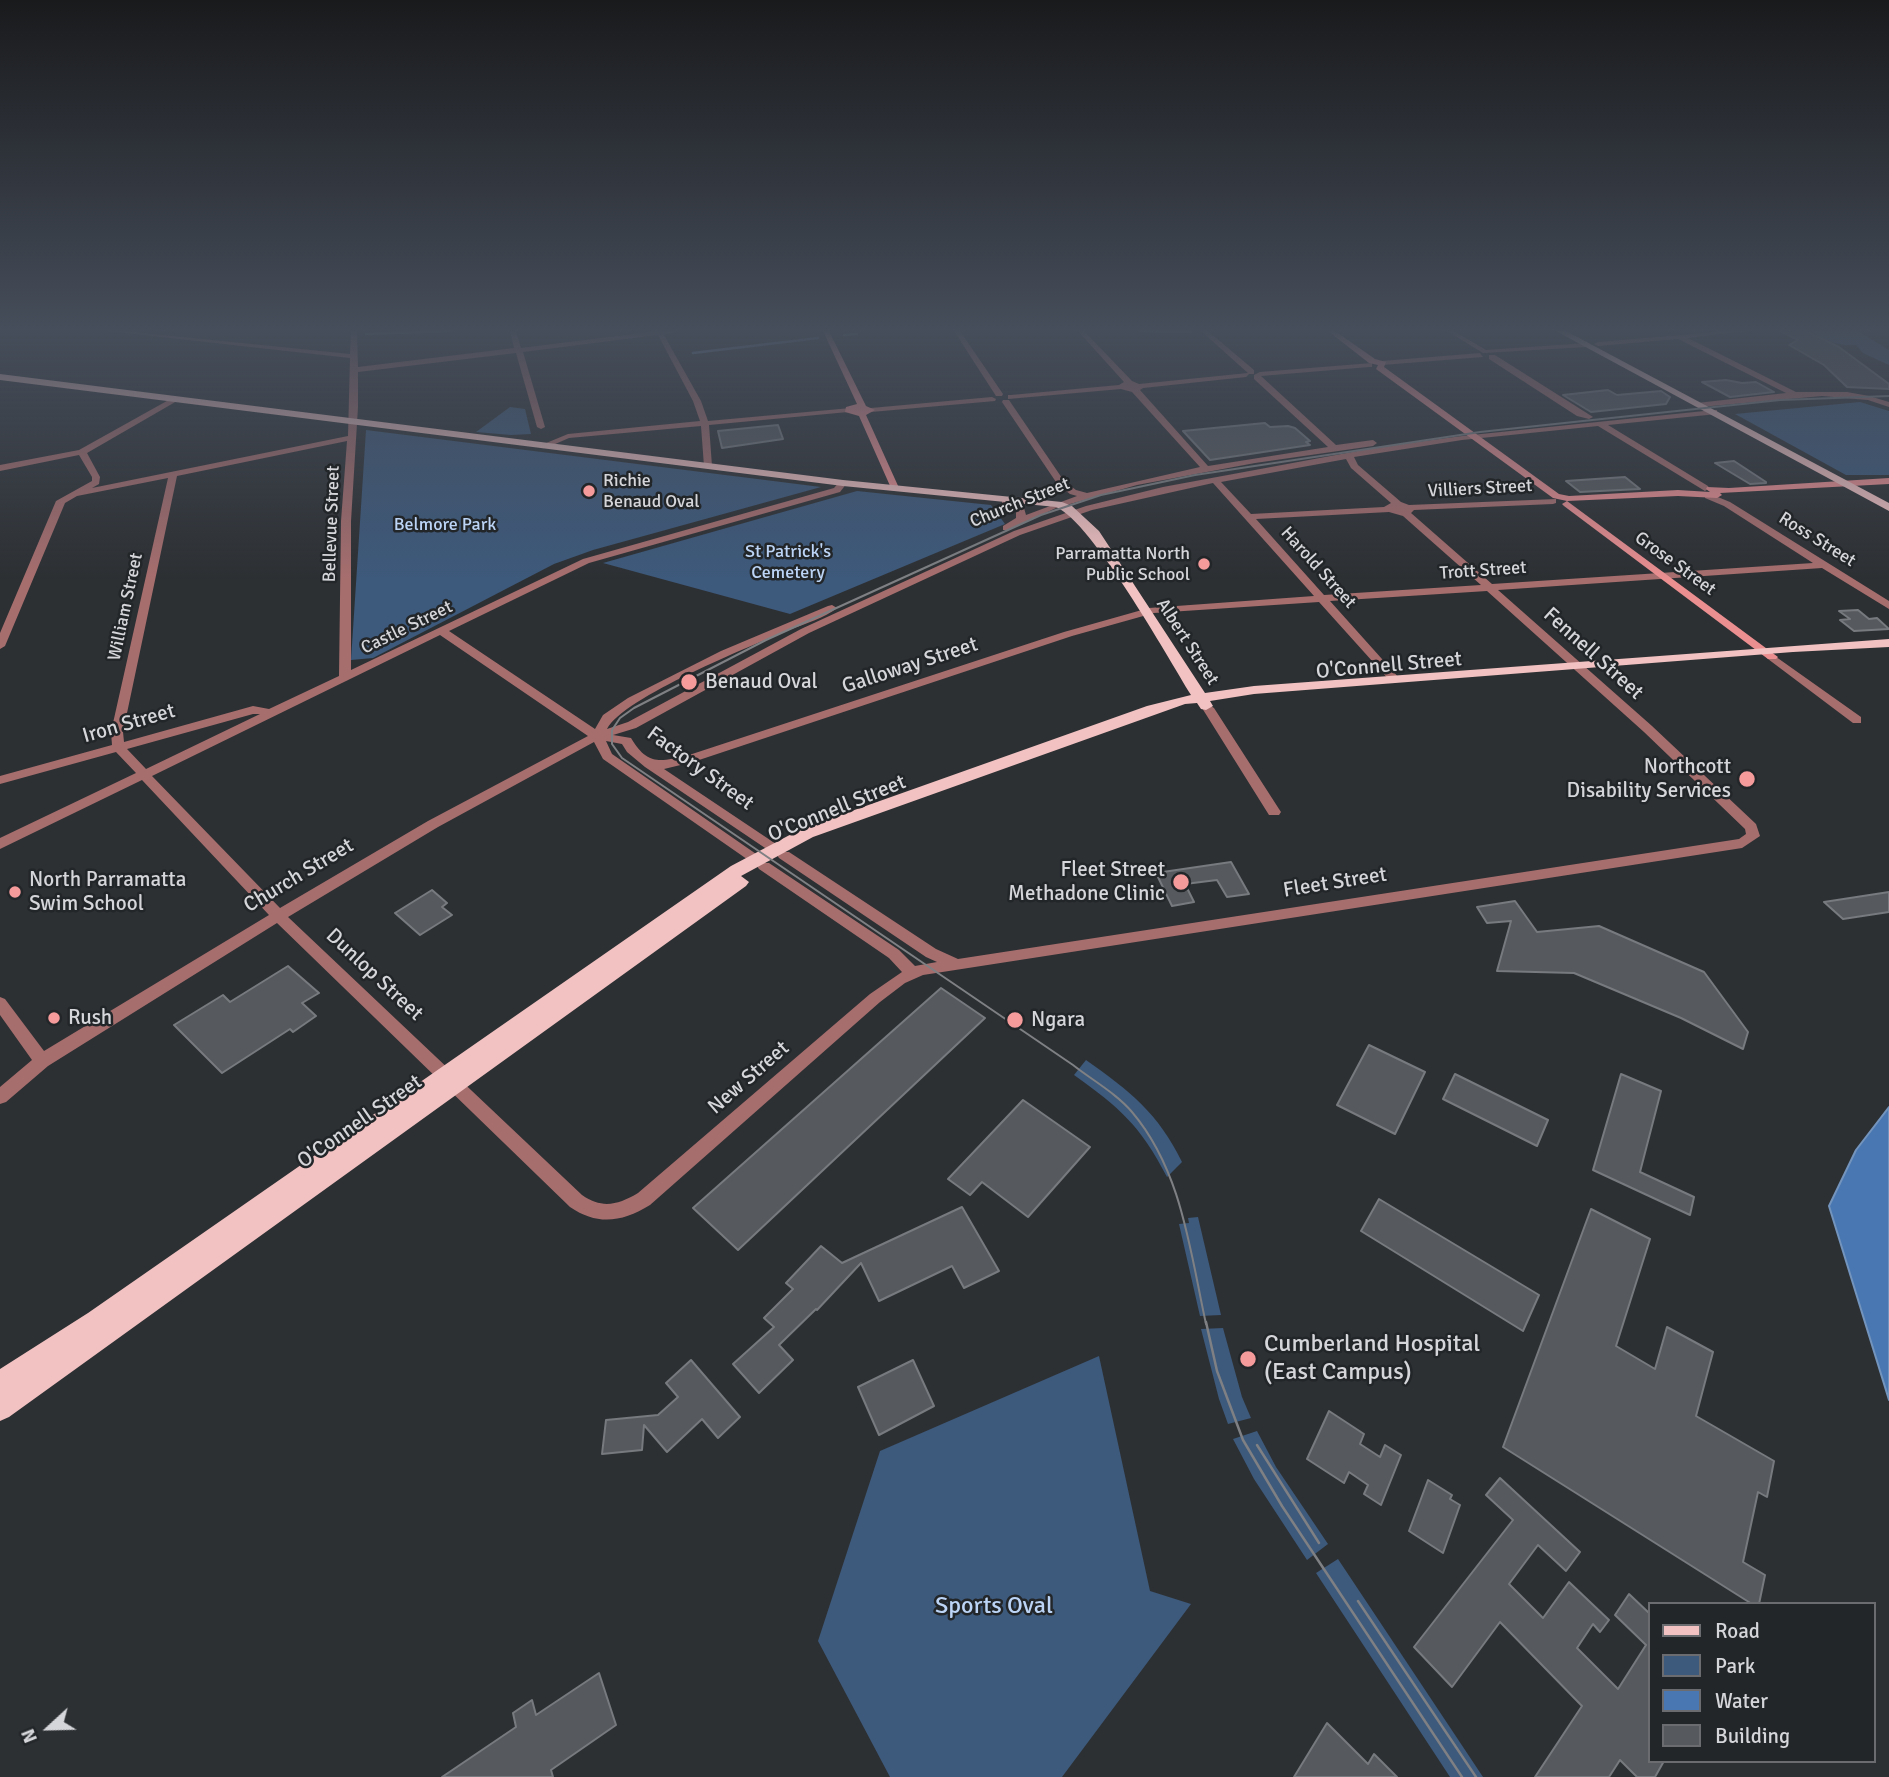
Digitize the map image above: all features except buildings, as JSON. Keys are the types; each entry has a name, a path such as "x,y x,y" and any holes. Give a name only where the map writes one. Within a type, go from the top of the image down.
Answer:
{"main road":[{"path":"290,414 843,483 1053,506 1071,514"},
{"path":"1720,414 1889,508"},
{"path":"1850,484 1889,502"},
{"name":"Albert Street","path":"1071,514 1081,519 1095,534 1205,703"},
{"name":"O'Connell Street","path":"1205,703 1581,669 1801,653 1805,649 1889,643"},
{"name":"O'Connell Street","path":"0,1384 97,1321 759,863 779,852 1137,723 1254,690 1581,669"},
{"name":"O'Connell Street","path":"0,1408 450,1079"}],"street":[{"path":"0,468 82,452 148,414"},
{"name":"Bellevue Street","path":"345,677 346,521 352,414"},
{"path":"537,414 541,427"},
{"path":"702,414 705,424 708,466"},
{"path":"544,446 568,436 808,414"},
{"path":"867,414 895,488"},
{"path":"1018,414 1058,479 1073,492 1090,496"},
{"path":"1156,414 1207,470"},
{"path":"1297,414 1334,448"},
{"path":"1443,414 1554,498 1568,502 1889,481"},
{"path":"1580,414 1589,417"},
{"name":"Church Street","path":"0,1083 37,1065 278,915 421,831 597,736 632,725 814,627 1017,533 1071,514 1163,490 1470,434 1625,414"},
{"name":"Church Street","path":"597,736 607,718 626,703 725,653 818,614 1053,506 1207,470 1334,448 1600,424 1663,414"},
{"name":"Ross Street","path":"1600,424 1889,606"},
{"path":"74,494 351,438"},
{"path":"0,646 60,504 96,482 96,477 82,452"},
{"name":"Fennell Street","path":"1349,456 1360,471 1400,509 1492,588 1751,827"},
{"name":"William Street","path":"118,747 120,719 173,474"},
{"name":"Harold Street","path":"1215,480 1395,680"},
{"name":"Castle Street","path":"0,844 594,558 837,490 843,483"},
{"name":"Villiers Street","path":"1249,517 1554,498"},
{"path":"1000,501 1021,510 1021,518 1016,524"},
{"name":"Grose Street","path":"1568,502 1767,654"},
{"name":"Trott Street","path":"1144,611 1824,565"},
{"name":"Galloway Street","path":"649,764 663,765 689,759 1144,611"},
{"name":"Factory Street","path":"441,631 597,736 627,741 631,750 649,764 779,852 940,959 957,963"},
{"path":"1767,654 1857,720"},
{"name":"Albert Street","path":"1205,703 1275,812"},
{"name":"Iron Street","path":"0,780 253,710 262,710 269,715"},
{"path":"627,741 632,725"},
{"name":"Factory Street","path":"597,736 607,756 894,954 913,973"},
{"name":"Dunlop Street","path":"118,747 278,915 576,1202 600,1215 614,1214"},
{"path":"676,782 676,772 689,759"},
{"name":"Fleet Street","path":"913,973 957,963 1742,843 1753,836 1751,827"},
{"name":"New Street","path":"614,1214 644,1199 866,1006 900,979 913,973"},
{"path":"0,1003 37,1065"},
{"name":"Church Street","path":"0,1097 37,1065"}],"green space":[{"path":"501,414 526,414 531,434 511,435 476,432"},
{"path":"1735,414 1889,414 1889,475 1846,475"},
{"name":"Belmore Park","path":"366,430 821,487 593,550 554,564 373,658 351,660"},
{"name":"St Patrick's Cemetery","path":"857,491 991,505 1005,524 790,614 603,563"},
{"path":"1086,1060 1142,1104 1163,1130 1182,1162 1167,1177 1148,1144 1128,1119 1074,1075"},
{"path":"1198,1217 1221,1315 1200,1316 1179,1224 1189,1223 1188,1218"},
{"path":"1223,1328 1242,1397 1251,1418 1228,1424 1201,1329"},
{"name":"Sports Oval","path":"1099,1356 1150,1591 1191,1604 1062,1777 890,1777 818,1641 880,1451"},
{"path":"1257,1431 1276,1467 1328,1544 1307,1560 1254,1479 1233,1439"},
{"path":"1338,1559 1483,1777 1450,1777 1316,1573"}],"water":[{"path":"1889,1107 1889,1400 1829,1206 1856,1150"}],"tram line":[{"path":"1206,1324 1189,1240 1173,1186 1149,1135 1126,1105 1073,1065 622,758 612,744 612,730 620,718 634,708 766,640 1041,515 1101,495 1195,475 1480,432 1649,414"},
{"path":"1206,1322 1217,1371 1243,1440 1282,1506 1462,1777"},
{"path":"1257,1445 1319,1543"},
{"path":"1358,1601 1476,1777"}],"place":[{"name":"Richie Benaud Oval","path":"589,491"},
{"name":"Parramatta North Public School","path":"1204,564"},
{"name":"Benaud Oval","path":"689,682"},
{"name":"Northcott Disability Services","path":"1747,779"},
{"name":"Fleet Street Methadone Clinic","path":"1181,882"},
{"name":"North Parramatta Swim School","path":"15,892"},
{"name":"Rush","path":"54,1018"},
{"name":"Ngara","path":"1015,1020"},
{"name":"Cumberland Hospital (East Campus)","path":"1248,1359"}]}
